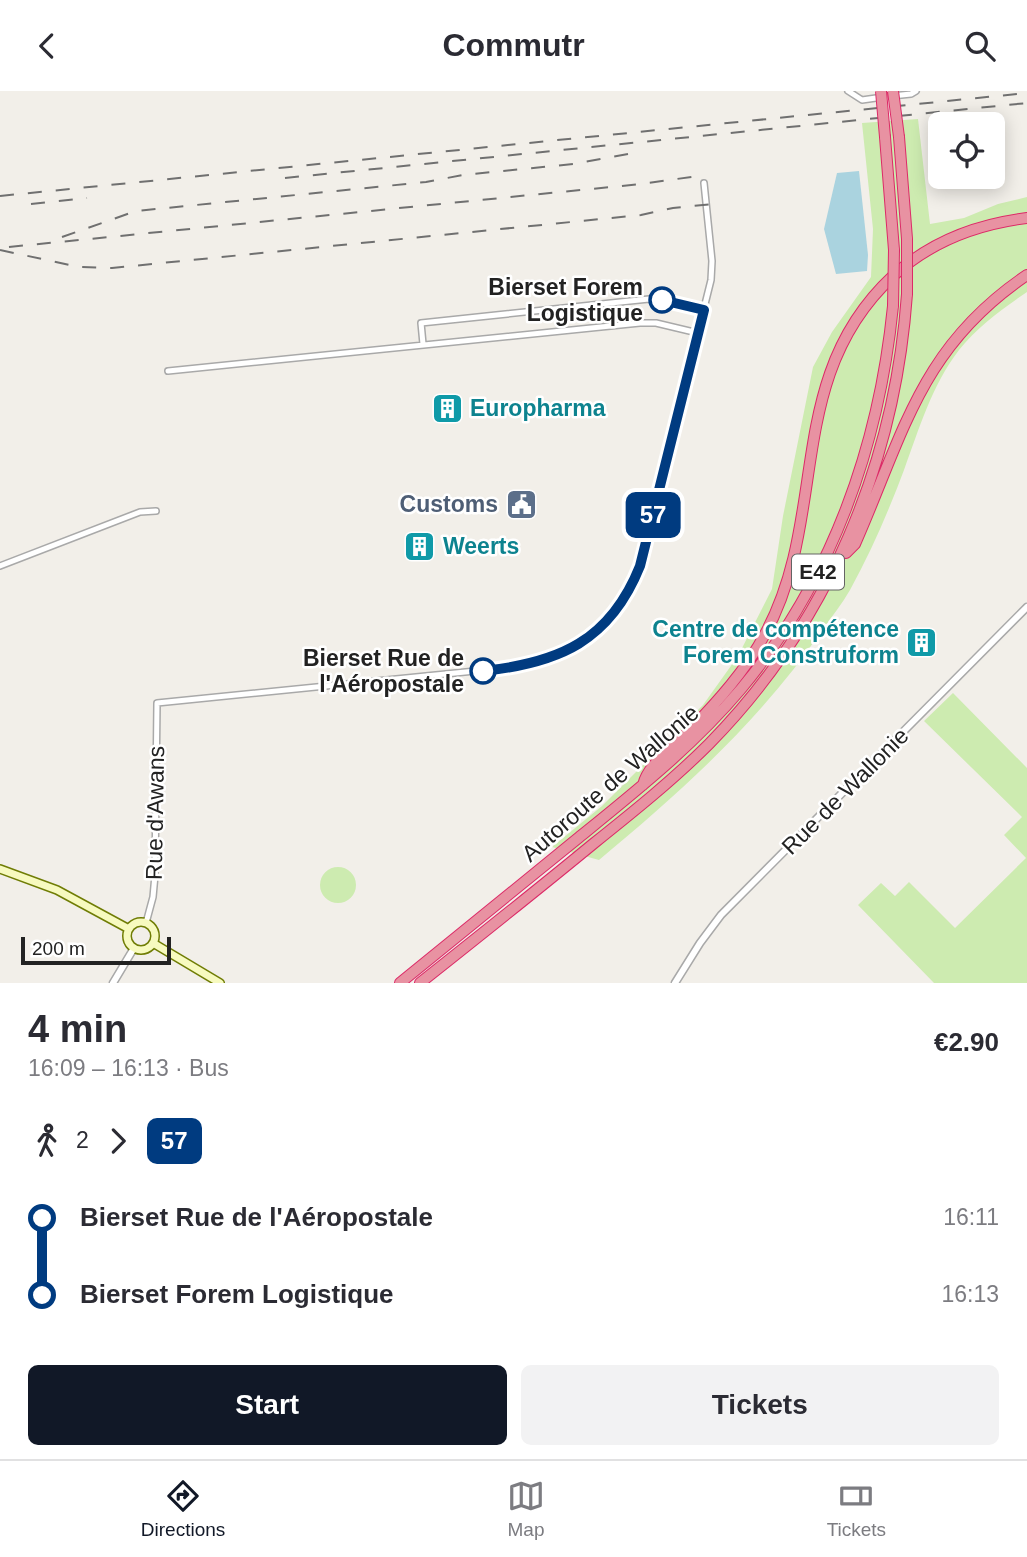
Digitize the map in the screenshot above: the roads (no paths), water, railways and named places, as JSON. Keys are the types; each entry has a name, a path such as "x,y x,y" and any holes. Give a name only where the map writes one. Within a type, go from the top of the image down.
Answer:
{"highway":[{"name":"Autoroute de Wallonie","path":"400,983 643,786 700,734 741,688 778,639 812,584 850,500 869,442 883,383 893,306 894,250 885,137 878,91"},
{"name":"Autoroute de Wallonie","path":"420,983 641,806 710,743 783,655 808,618 838,562 863,504 882,446 898,375 907,294 908,239 893,91"},
{"path":"643,786 645,774 689,732 748,663 775,613 794,556 821,395 836,355 858,315 903,267 949,239 995,223 1027,218"},
{"path":"838,562 855,544 915,401 940,357 989,303 1027,275"}],"main road":[{"path":"0,869 57,890 129,929"},
{"path":"136,923 146,923 155,934 153,943 142,950 134,948 127,940 129,929 136,923"},
{"path":"153,943 220,983"}],"street":[{"path":"848,91 862,100 911,94 916,91"},
{"path":"168,371 640,323 656,323 698,333 712,271 704,183"},
{"path":"423,344 421,323 649,299 704,310"},
{"name":"Rue d'Awans","path":"146,923 155,875 157,703 524,666 560,655 580,643 610,618 637,574 698,333"},
{"path":"0,566 140,512 156,511"},
{"name":"Rue de Wallonie","path":"675,983 721,915 1027,607"},
{"path":"113,983 134,948"}],"water":[{"path":"859,171 868,255 867,271 836,274 824,229 837,173"}],"railway":[{"path":"0,196 1027,93"},
{"path":"285,178 1027,103"},
{"path":"62,237 136,211 426,182 463,175 573,164 628,154"},
{"path":"9,247 641,184 705,175"},
{"path":"31,204 87,198"},
{"path":"0,250 79,267 112,268 641,215 713,204"}],"place":[{"name":"Bierset Forem Logistique","path":"662,300"},
{"name":"Europharma","path":"447,408"},
{"name":"Customs","path":"521,504"},
{"name":"Weerts","path":"420,546"},
{"name":"Centre de compétence Forem Construform","path":"922,642"},
{"name":"Bierset Rue de l'Aéropostale","path":"483,671"}]}
